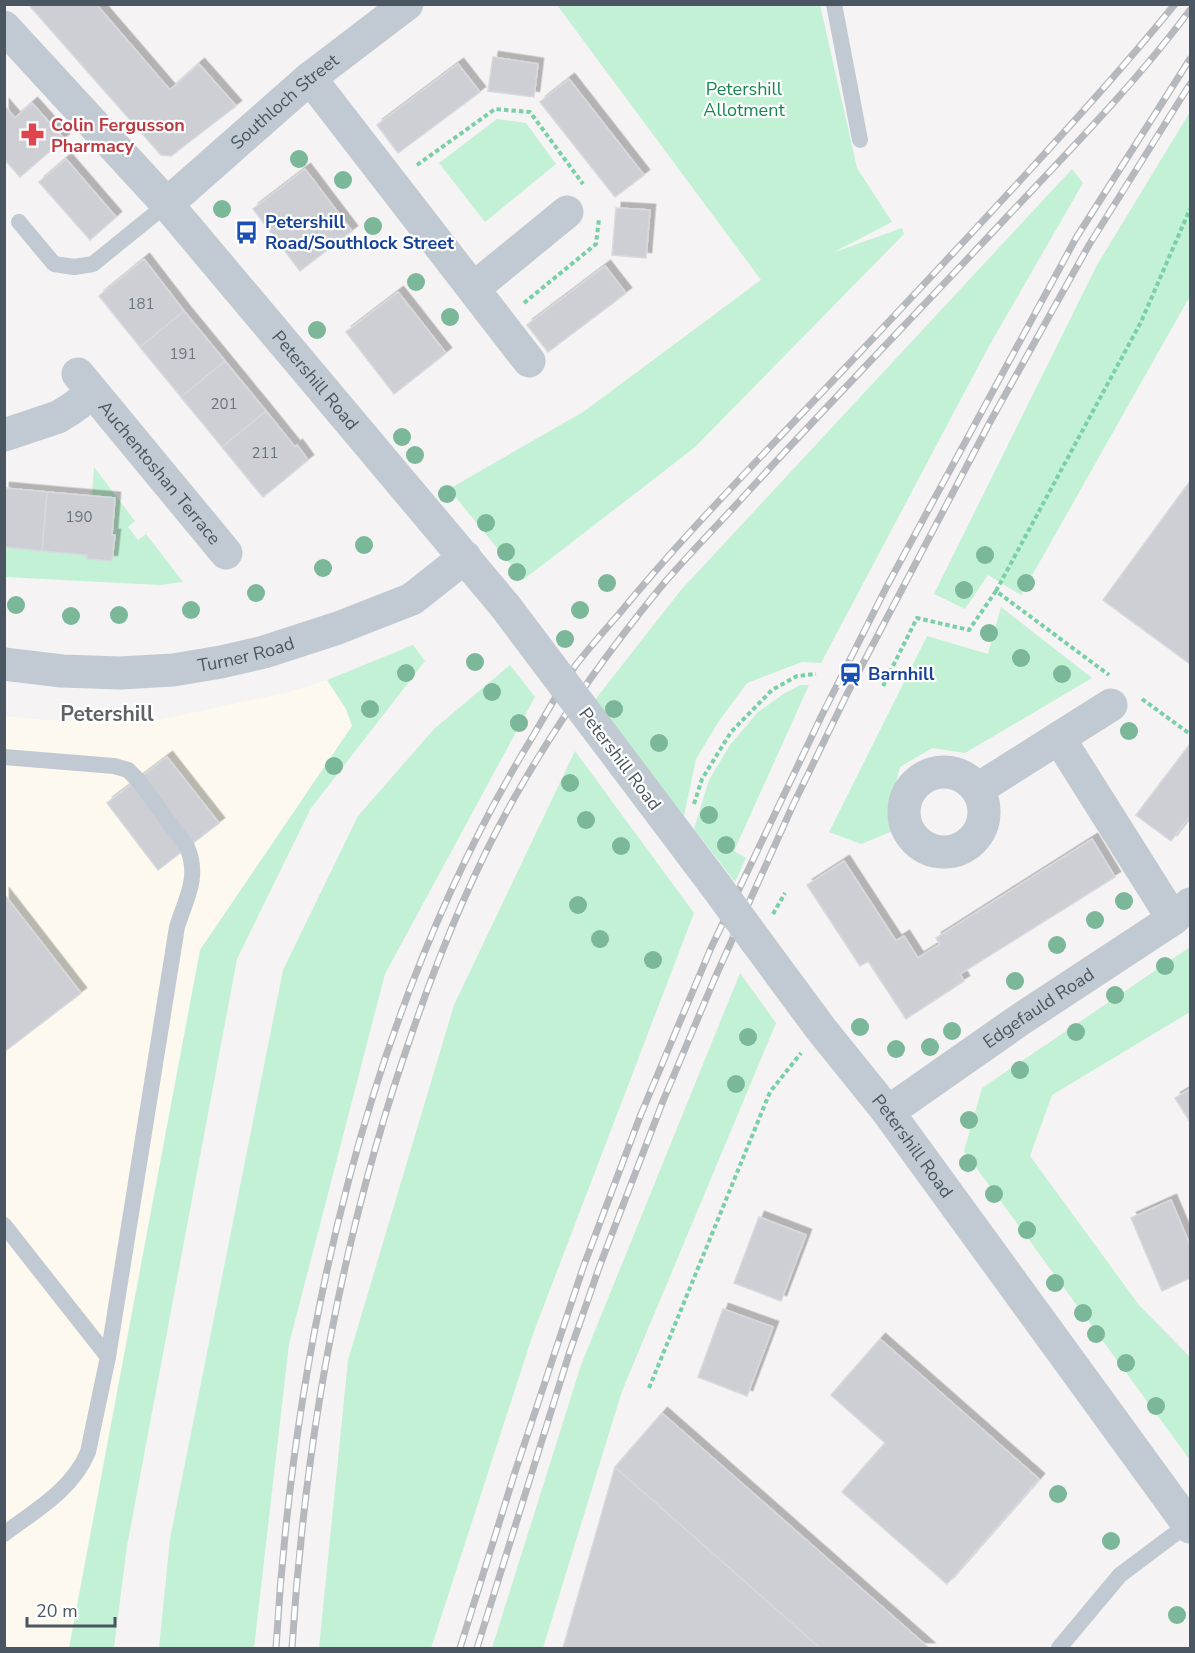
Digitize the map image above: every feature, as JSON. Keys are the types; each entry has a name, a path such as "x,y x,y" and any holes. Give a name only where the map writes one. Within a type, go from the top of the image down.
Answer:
{"street":[{"name":"Southloch Street","path":"167,204 310,78 407,4"},
{"name":"Petershill Road","path":"4,27 167,204 505,606 821,1029 888,1112 1189,1526"},
{"path":"310,78 529,361"},
{"path":"474,288 577,200"},
{"name":"Auchentoshan Terrace","path":"4,435 58,417 71,410 85,383 226,553"},
{"name":"Turner Road","path":"4,664 120,673 173,670 221,662 264,652 338,628 412,599 465,557"},
{"path":"978,789 1059,738 1120,693"},
{"path":"1059,738 1182,911"},
{"name":"Edgefauld Road","path":"888,1112 1182,911"}],"lane":[{"path":"834,4 860,140"},
{"path":"19,222 54,264 74,267 93,264 167,204"},
{"path":"4,757 94,764 128,770 138,780 187,847 193,860 194,877 177,927 108,1357 88,1452 75,1478 4,1534"},
{"path":"4,1225 108,1357"},
{"path":"1059,1648 1120,1575 1189,1526"}],"path":[{"path":"392,183 495,109 530,112 577,200"},
{"path":"883,686 917,618 969,630 996,591 1141,322 1191,209"},
{"path":"501,322 597,244 599,216"},
{"path":"996,591 1120,693 1191,734"},
{"path":"677,834 688,823 702,779 731,732 772,690 796,676 816,674"},
{"path":"649,1388 770,1092 821,1029"}],"shaded area":[{"path":"327,680 346,709 352,726 200,950 100,1485 78,1648 5,1648 4,716 46,720 136,722 158,720 289,692"}],"green space":[{"name":"Petershill Allotment","path":"557,5 820,5 857,168 892,222 832,253 902,228 904,234 694,448 523,580 449,489 583,412 761,280"},
{"path":"1190,112 1190,296 1021,595 988,575 965,609 934,594 1097,265"},
{"path":"497,119 526,123 556,164 485,222 439,163"},
{"path":"1072,169 1083,183 989,346 821,663 802,662 747,683 719,721 696,759 684,816 594,701 681,590"},
{"path":"94,467 135,521 128,527 138,540 146,534 183,582 160,585 5,577 4,547 87,555 87,559 112,561 115,536 112,535 92,496"},
{"path":"1001,607 1092,678 965,753 932,748 900,767 892,800 893,831 861,844 829,832 927,636 988,654"},
{"path":"413,645 425,661 311,808 237,959 127,1546 114,1648 69,1648 200,950 352,726 346,709 327,680"},
{"path":"510,665 535,697 385,974 289,1344 254,1648 159,1648 170,1539 283,970 358,816 434,729"},
{"path":"800,685 809,685 734,851 746,858 735,882 694,829 709,780 730,745 758,712"},
{"path":"575,751 694,913 533,1334 431,1648 319,1648 348,1360 454,1005"},
{"path":"1190,947 1190,1012 1052,1095 1030,1156 1139,1305 1190,1357 1190,1460 964,1151 982,1088"},
{"path":"740,973 776,1023 622,1391 543,1648 492,1648 581,1365"}],"building":[{"path":"28,4 96,4 170,90 199,64 236,106 171,156 161,155"},
{"path":"493,57 538,64 534,97 488,91"},
{"path":"458,64 480,92 398,153 377,125"},
{"path":"569,79 644,175 615,197 540,102"},
{"path":"32,103 64,139 20,177 4,159 4,105 15,118"},
{"path":"66,159 116,217 90,240 39,182"},
{"path":"305,169 352,231 300,271 253,209"},
{"path":"616,208 650,210 646,258 612,255"},
{"path":"144,259 184,311 140,347 99,296"},
{"path":"605,266 626,293 548,352 527,325"},
{"path":"398,292 446,353 394,394 346,332"},
{"path":"184,311 225,361 181,397 140,347"},
{"path":"225,361 266,411 222,447 181,397"},
{"path":"266,411 308,460 263,497 222,447"},
{"path":"1190,481 1190,664 1103,600"},
{"path":"4,488 47,492 42,551 4,547"},
{"path":"47,492 115,498 112,561 87,559 87,555 42,551"},
{"path":"1190,744 1190,816 1171,841 1136,815"},
{"path":"167,757 219,823 158,870 107,803"},
{"path":"1092,839 1115,877 960,974 964,981 906,1019 868,961 860,966 807,885 844,861 896,941 904,936 918,958 940,944 936,938"},
{"path":"4,894 81,993 4,1052"},
{"path":"1190,1089 1190,1122 1175,1098"},
{"path":"1171,1200 1190,1245 1190,1278 1162,1291 1131,1218"},
{"path":"759,1217 806,1235 781,1301 734,1283"},
{"path":"723,1309 773,1327 747,1396 698,1377"},
{"path":"880,1339 1039,1479 947,1584 842,1492 885,1443 831,1395"},
{"path":"662,1413 929,1648 820,1648 615,1467"},
{"path":"615,1467 820,1648 563,1648"}],"railway":[{"path":"276,1648 285,1531 300,1414 322,1296 349,1179 383,1064 424,952 473,844 558,694 575,666 591,646 702,519 1028,172 1175,4"},
{"path":"292,1648 306,1492 317,1414 347,1260 366,1184 387,1108 433,974 469,887 512,802 545,746 581,692 660,588 809,426 1100,118 1190,10"},
{"path":"460,1648 515,1472 584,1265 641,1114 711,948 821,717 887,586 1076,238 1190,59"},
{"path":"477,1648 569,1354 600,1265 663,1101 714,980 793,805 849,690 990,422 1089,245 1190,84"}],"place":[{"name":"Colin Fergusson Pharmacy","path":"33,135"},
{"name":"Petershill Road/Southlock Street","path":"247,232"},
{"name":"Barnhill","path":"850,674"}],"district":[{"name":"Petershill","path":"107,714"}]}
